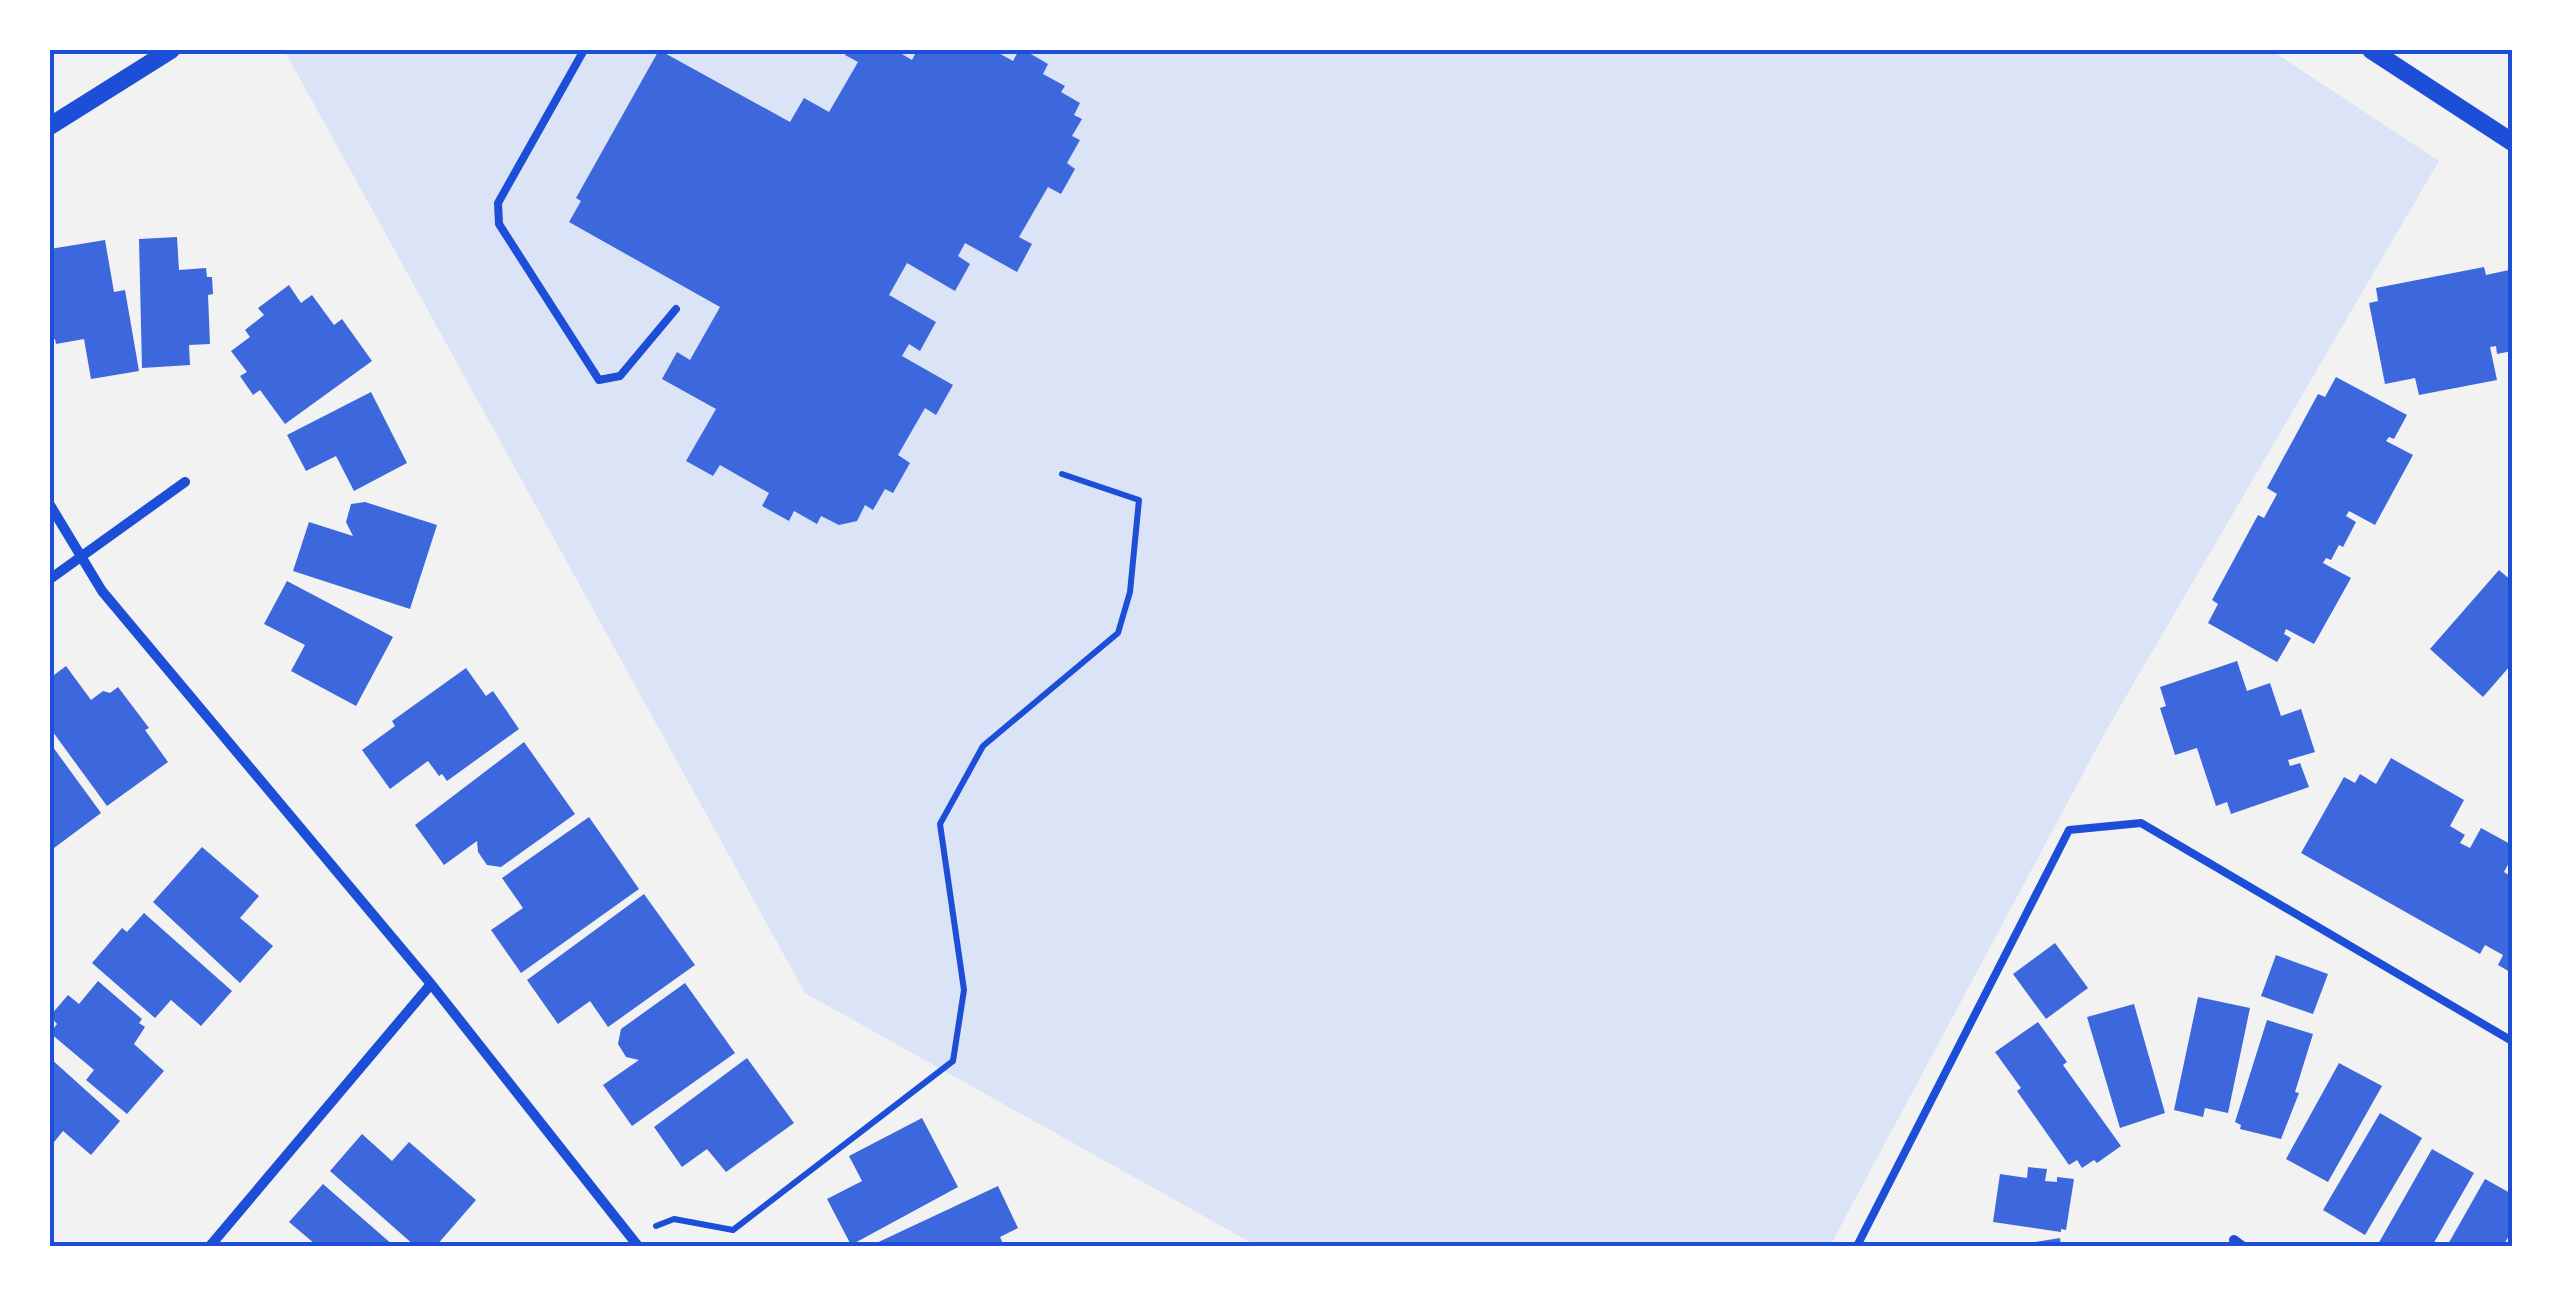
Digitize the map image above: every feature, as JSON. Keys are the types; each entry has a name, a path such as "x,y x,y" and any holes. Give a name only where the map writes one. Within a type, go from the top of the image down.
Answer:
{"street":[{"path":"50,126 171,50"},
{"path":"2371,50 2512,142"},
{"path":"50,579 185,482"},
{"path":"50,505 102,591 431,984 635,1241"},
{"path":"210,1246 431,984"}],"lane":[{"path":"584,50 498,203 499,224 599,380 620,376 676,309"},
{"path":"1857,1246 2070,830 2141,823 2512,1041"}],"path":[{"path":"635,1241 674,1219 732,1230 953,1061 964,990 940,824 983,746 1118,632 1130,592 1139,500 1062,474"}],"shaded area":[{"path":"284,50 2271,50 2439,161 2107,729 1830,1246 1257,1246 805,993"}],"building":[{"path":"659,50 790,122 804,98 829,112 858,62 845,55 848,50 895,50 912,60 917,50 993,50 1013,61 1019,50 1024,50 1048,64 1043,74 1065,86 1061,92 1080,103 1074,115 1082,119 1072,136 1080,140 1067,163 1075,169 1061,194 1048,187 1019,237 1032,244 1017,272 965,243 958,256 970,264 955,291 907,263 889,295 936,322 920,351 909,344 902,356 953,385 936,415 925,408 898,455 910,463 893,493 885,489 873,510 865,505 857,521 839,525 821,516 817,524 794,511 789,521 762,506 769,493 720,465 713,476 686,461 716,409 662,379 677,352 690,360 720,307 569,222 581,201 576,198"},
{"path":"177,237 179,270 206,268 207,277 212,277 213,294 208,295 210,344 189,345 190,365 142,368 139,239"},
{"path":"105,240 114,292 125,290 139,371 91,379 84,339 56,344 55,339 50,340 50,249"},
{"path":"2484,267 2486,275 2509,270 2512,286 2512,351 2497,354 2496,346 2490,347 2497,380 2419,395 2415,378 2385,384 2369,303 2378,301 2376,288"},
{"path":"289,285 301,303 312,295 334,325 342,319 372,361 285,424 260,390 253,395 240,376 247,372 231,351 250,337 245,330 264,315 258,308"},
{"path":"2336,377 2407,415 2394,439 2389,437 2386,441 2413,455 2375,525 2349,511 2346,516 2356,522 2343,547 2339,545 2331,560 2326,558 2323,563 2351,578 2314,644 2286,629 2284,634 2291,638 2277,662 2208,623 2218,604 2212,600 2258,515 2264,518 2277,494 2267,488 2318,394 2325,397"},
{"path":"371,392 407,463 354,491 336,456 306,471 287,435"},
{"path":"365,502 437,525 410,609 293,571 309,522 353,536 346,522 351,504"},
{"path":"2499,570 2512,581 2512,668 2483,697 2430,649"},
{"path":"287,581 393,637 356,706 291,671 305,645 264,624"},
{"path":"2237,661 2247,691 2270,683 2281,716 2301,709 2315,752 2288,760 2290,766 2300,763 2309,787 2231,814 2227,802 2216,806 2197,748 2175,755 2160,708 2166,706 2160,687"},
{"path":"66,666 91,700 118,687 149,728 145,730 168,762 107,806 50,728 50,678"},
{"path":"466,668 486,696 493,691 519,729 447,781 428,761 390,789 362,750 395,726 392,721"},
{"path":"524,742 575,814 501,867 487,865 478,852 477,841 444,865 415,825"},
{"path":"50,743 101,813 50,851"},
{"path":"2391,758 2464,800 2450,826 2465,835 2460,843 2470,848 2481,828 2512,845 2512,857 2504,872 2512,877 2512,973 2498,965 2503,955 2485,945 2480,954 2301,853 2344,777 2355,783 2360,774 2376,784"},
{"path":"589,817 639,889 521,973 491,930 523,908 502,878"},
{"path":"202,847 259,896 240,918 273,946 240,983 153,902"},
{"path":"644,894 695,965 608,1027 590,1001 558,1024 527,980"},
{"path":"144,913 232,991 201,1026 171,1000 155,1018 92,963 122,928 127,932"},
{"path":"2055,943 2088,988 2046,1019 2013,974"},
{"path":"2276,955 2328,974 2313,1014 2261,996"},
{"path":"98,981 142,1019 139,1023 145,1027 134,1044 164,1071 127,1114 86,1080 94,1070 50,1033 57,1024 50,1016 68,995 79,1004"},
{"path":"685,983 735,1053 632,1126 603,1085 639,1060 626,1057 618,1044 621,1029"},
{"path":"2198,997 2250,1008 2228,1113 2205,1108 2203,1117 2174,1110"},
{"path":"2134,1004 2165,1113 2120,1128 2087,1017"},
{"path":"2267,1020 2313,1034 2295,1092 2299,1093 2281,1139 2240,1129 2241,1125 2235,1122"},
{"path":"2038,1022 2067,1062 2063,1065 2121,1146 2097,1163 2094,1160 2082,1168 2077,1160 2069,1165 1995,1052"},
{"path":"50,1058 120,1121 91,1155 63,1131 50,1147"},
{"path":"747,1058 794,1123 726,1172 707,1149 682,1167 654,1127"},
{"path":"2339,1063 2382,1086 2328,1182 2286,1159"},
{"path":"2380,1113 2422,1138 2365,1235 2323,1210"},
{"path":"922,1118 958,1187 851,1245 827,1199 862,1181 849,1156"},
{"path":"362,1134 392,1161 409,1142 476,1200 436,1246 415,1246 330,1171"},
{"path":"2432,1149 2474,1173 2432,1246 2377,1246"},
{"path":"2028,1167 2047,1169 2045,1181 2057,1182 2057,1177 2074,1179 2066,1230 1993,1222 2000,1174 2027,1178"},
{"path":"2485,1179 2512,1194 2512,1231 2503,1246 2447,1246"},
{"path":"323,1184 394,1246 314,1246 289,1222"},
{"path":"998,1186 1018,1228 1000,1237 1004,1246 870,1246"},
{"path":"2060,1238 2061,1246 2022,1246 2022,1244"}]}
